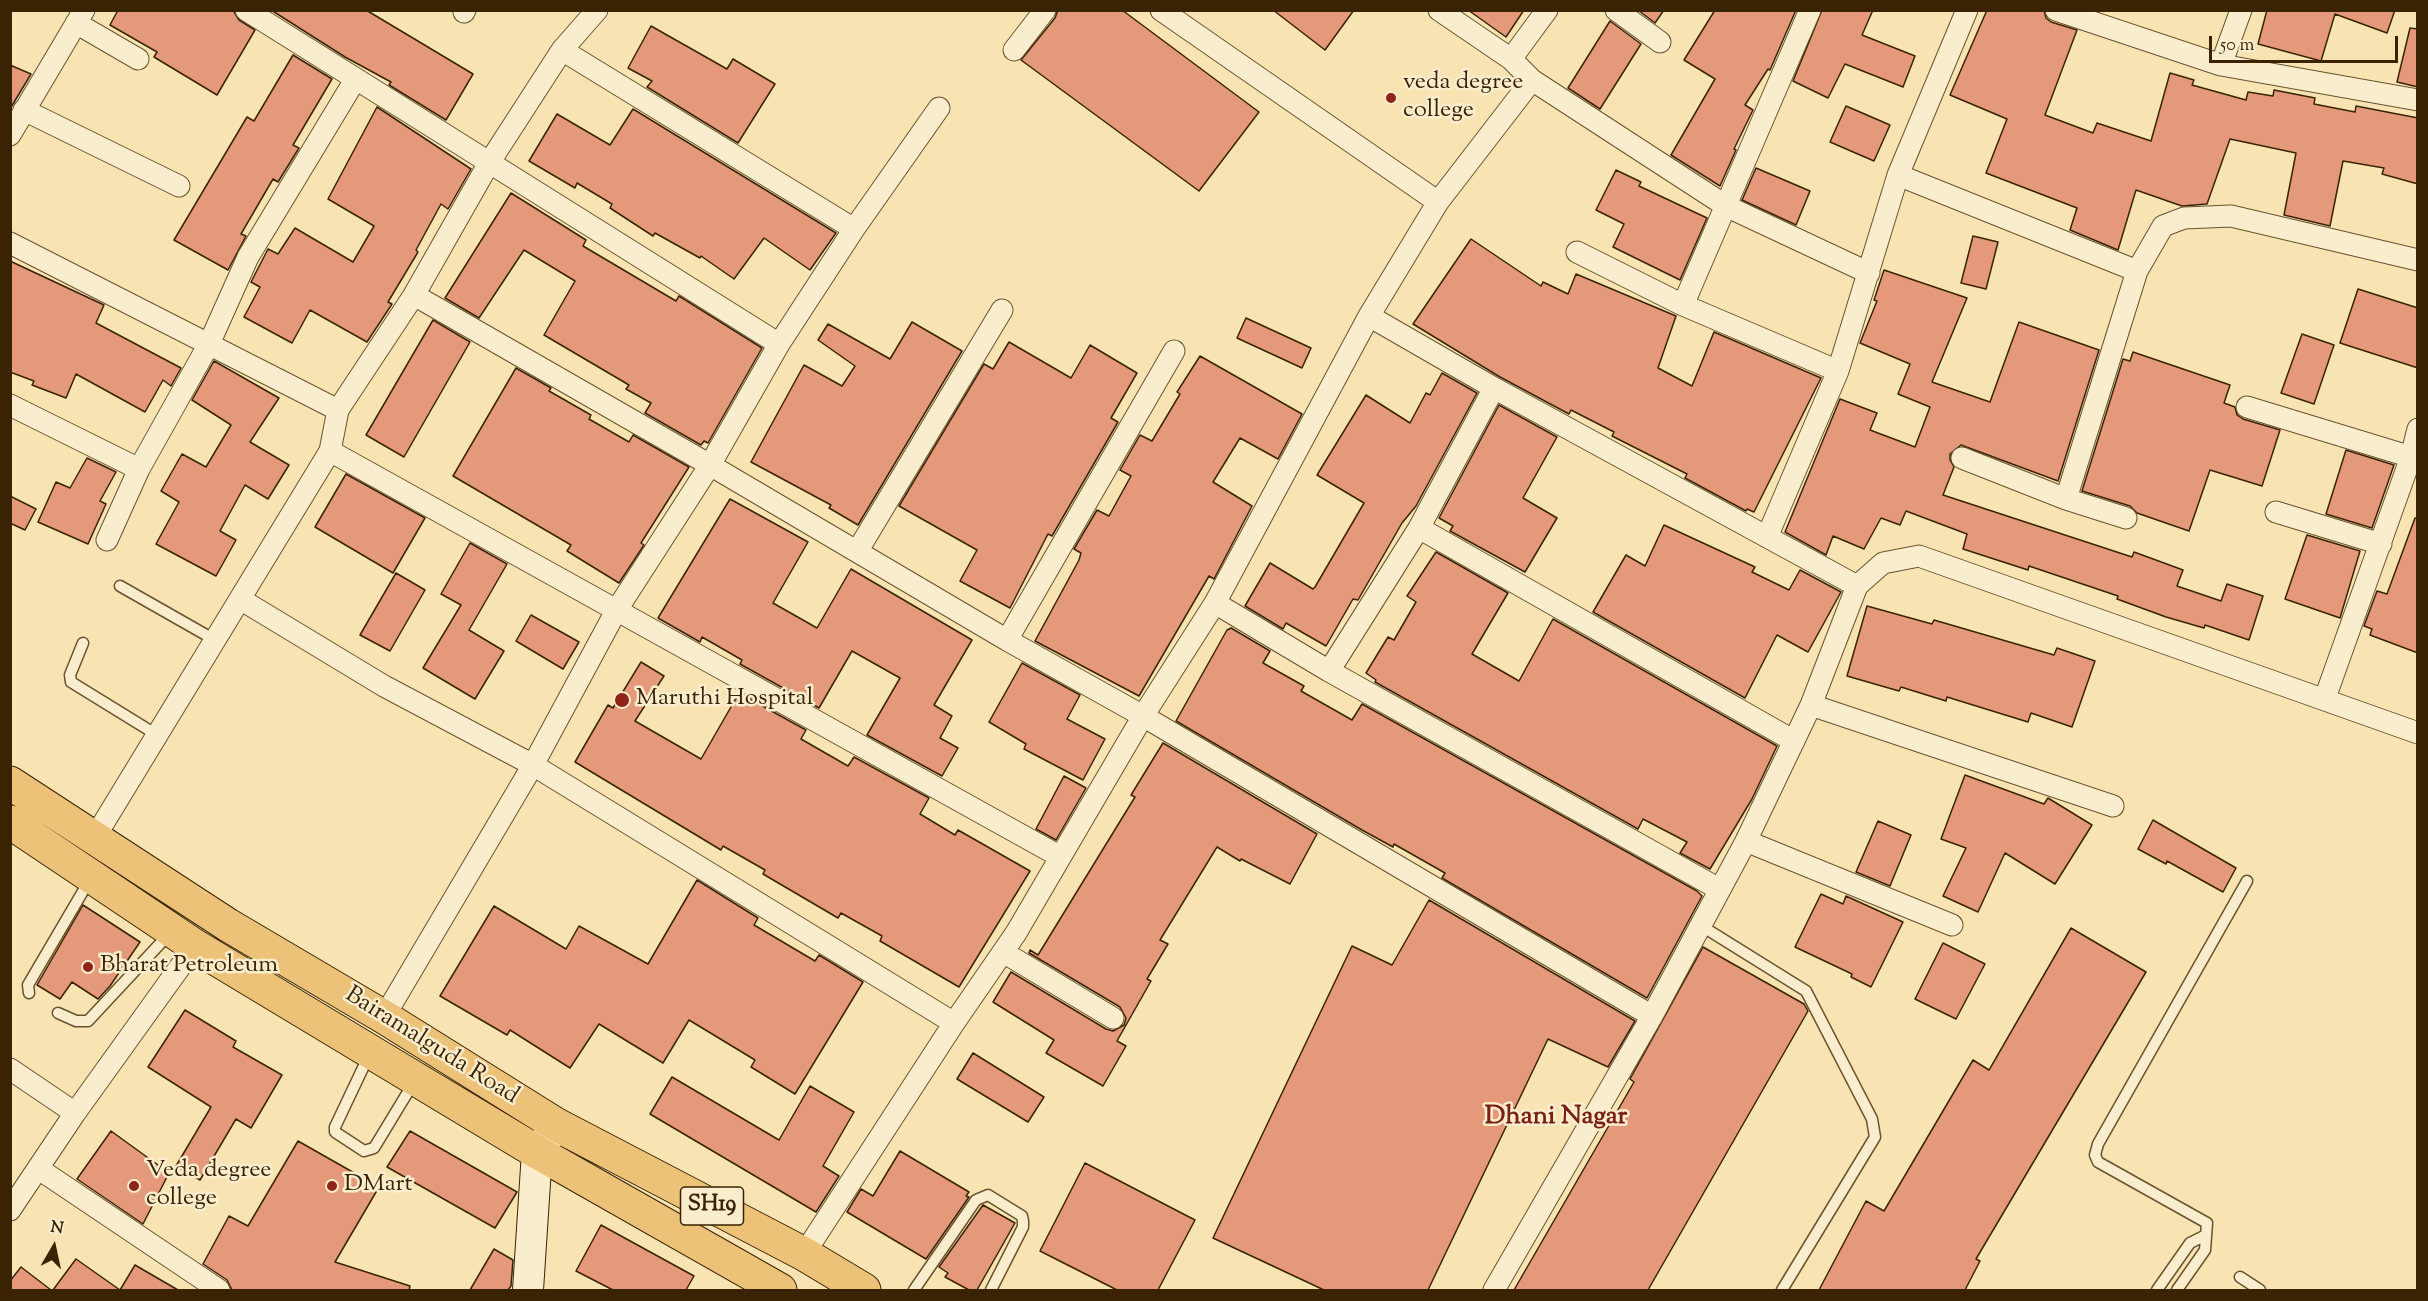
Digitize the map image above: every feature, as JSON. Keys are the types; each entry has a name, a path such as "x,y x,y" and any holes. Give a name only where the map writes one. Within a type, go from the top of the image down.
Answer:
{"main road":[{"name":"Bairamalguda Road","path":"10,783 228,925 384,1017 557,1125 804,1254 864,1290"},
{"name":"Bairamalguda Road","path":"10,822 184,938 370,1052 537,1152 780,1290"}],"street":[{"path":"246,10 779,344"},
{"path":"95,837 330,451 338,410 414,295 489,163 562,50 597,10"},
{"path":"1014,50 1045,10"},
{"path":"1161,10 1438,202"},
{"path":"1439,10 1511,59 1532,80 1726,206 1869,273"},
{"path":"1511,59 1547,10"},
{"path":"1616,10 1660,42"},
{"path":"1683,305 1810,10"},
{"path":"1767,537 1838,371 1898,175 1967,10"},
{"path":"2056,10 2108,19 2221,65 2418,100"},
{"path":"2221,65 2241,10"},
{"path":"10,135 80,17 138,59"},
{"path":"562,50 854,229"},
{"path":"107,540 139,469 209,344 248,257 355,80"},
{"path":"804,1254 954,1023 1003,952 1143,716 1215,603 1369,316 1438,202 1532,80"},
{"path":"384,1017 533,765 616,611 710,465 779,344 854,229 939,108"},
{"path":"24,110 179,186"},
{"path":"1898,175 2137,271"},
{"path":"2066,499 2137,271 2163,226 2184,218 2231,216 2418,260"},
{"path":"10,243 338,410"},
{"path":"1577,252 1683,305 1838,371"},
{"path":"414,295 858,550 1652,1016"},
{"path":"858,550 1002,310"},
{"path":"1369,316 1494,388 1857,586"},
{"path":"1007,639 1174,351"},
{"path":"1329,671 1419,528 1494,388"},
{"path":"10,405 139,469"},
{"path":"2247,407 2414,458"},
{"path":"2325,698 2414,458 2418,429"},
{"path":"330,451 1059,856"},
{"path":"1962,458 2066,499 2126,518"},
{"path":"2276,512 2382,544"},
{"path":"1419,528 1794,741"},
{"path":"1494,1290 1652,1016 1746,841 1811,705 1857,586 1883,562 1919,556 2325,698 2418,733"},
{"path":"240,599 384,686 533,765 954,1023"},
{"path":"1215,603 1329,671 1719,889"},
{"path":"1811,705 2113,806"},
{"path":"1746,841 1952,925"},
{"path":"10,1210 75,1113 184,938"},
{"path":"1003,952 1113,1018"},
{"path":"10,1069 75,1113"},
{"path":"528,1290 537,1152 557,1125"},
{"path":"39,1169 219,1290"}],"lane":[{"path":"120,586 215,640"},
{"path":"83,643 70,675 71,682 157,735"},
{"path":"29,993 28,985 92,876"},
{"path":"2157,1290 2190,1243 2205,1235 2209,1229 2207,1223 2098,1162 2095,1155 2098,1144 2247,881"},
{"path":"1700,925 1806,991 1872,1119 1875,1137 1782,1290"},
{"path":"58,1013 76,1021 88,1021 184,938"},
{"path":"370,1052 335,1127 335,1132 364,1151 374,1148 416,1079"},
{"path":"914,1290 976,1200 988,1195 1022,1215 1023,1221 1023,1227 991,1290"},
{"path":"2177,1290 2205,1250 2205,1235"},
{"path":"2240,1277 2260,1290"}],"building":[{"path":"118,10 233,10 239,20 255,30 217,95 154,57 157,52 110,25"},
{"path":"271,10 366,10 473,74 446,120 389,85 391,82 345,57"},
{"path":"1058,10 1122,10 1259,112 1199,191 1021,60 1055,18"},
{"path":"1273,10 1354,10 1325,50"},
{"path":"1468,10 1524,10 1506,37"},
{"path":"1638,10 1664,10 1655,23"},
{"path":"1715,10 1796,10 1770,70 1768,69 1745,105 1753,110 1734,149 1736,150 1720,186 1671,155 1715,79 1684,60"},
{"path":"1822,10 1873,10 1862,35 1915,56 1903,87 1845,64 1828,98 1793,81"},
{"path":"1987,10 2044,10 2046,18 2051,22 2077,30 2045,115 2093,133 2097,123 2151,141 2170,73 2194,80 2192,85 2246,100 2248,92 2273,96 2274,90 2315,98 2314,104 2355,112 2356,106 2418,118 2418,184 2382,174 2384,168 2343,161 2330,226 2284,215 2296,153 2230,139 2207,204 2182,206 2136,190 2118,250 2070,230 2077,208 1986,173 2007,119 1950,95"},
{"path":"2267,10 2395,10 2387,33 2335,14 2321,61 2258,44"},
{"path":"1610,21 1641,44 1600,109 1568,88"},
{"path":"651,26 727,69 733,59 775,84 738,143 647,87 652,81 628,68"},
{"path":"2410,28 2418,29 2418,87 2397,82"},
{"path":"293,55 332,79 293,145 299,148 278,182 273,179 241,234 246,236 228,270 174,240 247,117 254,121"},
{"path":"10,65 31,74 10,109"},
{"path":"1846,106 1890,125 1874,161 1830,142"},
{"path":"377,107 471,169 448,209 441,204 416,250 418,252 388,302 392,304 367,342 310,310 292,343 244,317 260,287 251,282 268,249 278,254 295,228 353,262 374,226 328,199"},
{"path":"633,109 836,233 810,270 764,238 734,279 701,256 700,258 655,233 653,236 610,208 612,204 577,183 575,188 529,161 557,114 610,145"},
{"path":"1756,168 1810,191 1796,225 1742,200"},
{"path":"1616,170 1641,182 1639,186 1707,218 1680,280 1613,247 1624,224 1596,210"},
{"path":"511,193 586,240 583,246 676,301 679,296 762,348 708,443 704,441 701,445 645,413 651,403 626,389 629,385 544,335 575,281 524,250 479,318 445,298"},
{"path":"1973,236 1998,242 1986,289 1961,283"},
{"path":"1471,239 1541,286 1543,282 1568,294 1576,274 1676,316 1658,368 1692,386 1714,332 1821,378 1754,512 1747,509 1746,511 1685,478 1687,474 1612,436 1614,432 1571,410 1569,414 1500,377 1413,324"},
{"path":"10,261 104,305 96,323 181,368 171,386 163,380 145,412 76,374 66,398 32,385 34,381 10,372"},
{"path":"1884,270 1967,298 1932,382 1990,402 2019,322 2099,350 2058,481 1961,445 1950,454 1954,467 1943,495 2132,557 2134,552 2183,570 2177,586 2221,601 2227,584 2263,596 2249,640 2205,625 2204,628 2166,617 2117,599 2118,596 2029,566 2028,570 1963,549 1967,534 1906,511 1900,525 1881,518 1864,549 1833,536 1826,555 1785,532 1840,399 1877,413 1870,430 1915,447 1930,407 1898,394 1910,364 1860,343 1877,301 1874,300"},
{"path":"2358,289 2418,308 2418,368 2340,343"},
{"path":"1246,318 1311,348 1302,368 1237,338"},
{"path":"433,320 470,342 404,457 366,435"},
{"path":"912,322 962,351 858,525 829,508 831,505 751,462 804,365 842,386 855,366 818,340 828,324 890,359"},
{"path":"2302,334 2334,345 2314,404 2281,393"},
{"path":"1009,342 1071,378 1090,345 1137,373 1111,418 1118,422 1052,536 1048,534 1010,608 960,581 977,550 899,506 984,364 993,369"},
{"path":"2133,352 2230,385 2224,403 2235,407 2237,415 2243,419 2280,430 2262,486 2210,470 2189,531 2137,513 2130,506 2082,491 2123,359 2130,361"},
{"path":"1200,356 1302,414 1278,459 1240,438 1213,482 1252,506 1214,579 1209,576 1139,696 1035,641 1079,560 1081,553 1074,549 1097,510 1109,516 1131,476 1120,470 1140,435 1152,441 1180,394 1177,392"},
{"path":"214,361 279,398 250,442 289,465 268,499 245,485 220,531 236,540 216,576 156,544 179,502 161,491 182,454 206,467 231,425 192,400"},
{"path":"516,368 551,388 549,391 591,415 589,419 629,442 633,435 689,467 641,543 644,545 619,583 567,551 571,545 453,476"},
{"path":"1442,373 1477,393 1416,506 1402,523 1358,600 1353,599 1326,646 1286,623 1283,629 1245,606 1270,563 1313,589 1364,503 1317,475 1366,395 1410,423 1426,393 1430,395"},
{"path":"1499,405 1557,437 1523,498 1557,518 1525,572 1450,531 1453,526 1439,518"},
{"path":"2346,450 2394,465 2372,528 2326,514"},
{"path":"87,458 116,472 100,501 106,504 88,544 38,522 56,482 70,488"},
{"path":"346,474 425,518 393,573 315,527"},
{"path":"10,496 36,509 25,530 10,523"},
{"path":"730,499 808,542 773,603 817,628 851,569 972,640 934,705 952,716 940,738 958,748 942,776 867,735 900,678 852,651 819,708 740,664 742,660 702,637 700,642 658,618"},
{"path":"2415,518 2418,518 2418,653 2370,635 2372,629 2364,626 2377,591 2387,594"},
{"path":"1664,525 1755,567 1752,572 1789,590 1800,570 1841,592 1808,652 1777,635 1745,698 1593,612 1626,555 1645,566"},
{"path":"2307,535 2360,551 2340,618 2285,599"},
{"path":"470,543 507,564 469,630 504,651 475,699 423,668 461,605 441,594"},
{"path":"1436,552 1508,593 1472,654 1519,681 1553,619 1777,746 1752,799 1710,869 1680,853 1687,842 1643,819 1638,829 1375,682 1376,680 1366,673 1388,637 1394,640 1416,602 1407,596"},
{"path":"396,573 425,590 390,651 360,635"},
{"path":"1867,606 1932,624 1934,620 2054,655 2057,648 2095,661 2072,727 2031,713 2028,722 1947,697 1946,701 1901,687 1899,691 1847,676"},
{"path":"531,615 579,642 563,669 516,641"},
{"path":"1231,628 1270,651 1263,663 1304,686 1301,691 1352,720 1362,704 1697,891 1702,896 1647,998 1442,878 1445,873 1394,844 1393,847 1362,830 1176,721 1227,630"},
{"path":"641,662 664,676 635,721 701,759 739,693 806,730 801,739 848,766 854,757 929,798 920,814 955,835 958,830 1030,871 959,987 880,941 882,936 841,913 838,918 763,874 765,870 723,846 721,850 575,762 608,705 613,708"},
{"path":"1022,663 1080,695 1067,719 1105,739 1083,780 1024,749 1026,744 989,722"},
{"path":"1163,743 1317,834 1290,884 1241,859 1240,861 1217,847 1160,940 1168,944 1147,979 1151,981 1117,1041 1126,1046 1103,1086 1046,1053 1054,1040 993,1002 1011,972 1106,1029 1113,1031 1124,1025 1126,1018 1120,1007 1029,953 1030,950 1038,955 1135,797 1131,795"},
{"path":"1965,775 2044,804 2048,798 2092,825 2055,884 2005,853 1978,912 1943,896 1966,848 1941,839"},
{"path":"1064,776 1086,788 1056,840 1036,829"},
{"path":"2153,820 2236,868 2223,892 2167,861 2166,864 2138,849"},
{"path":"1878,821 1911,835 1890,886 1856,872"},
{"path":"697,880 758,918 754,925 815,961 819,955 863,982 795,1094 751,1067 755,1060 689,1020 663,1063 599,1024 570,1068 510,1030 507,1035 440,996 494,906 566,949 579,926 648,964"},
{"path":"1821,894 1843,904 1846,896 1903,922 1871,987 1851,977 1852,974 1795,947"},
{"path":"1429,900 1635,1021 1608,1067 1548,1039 1428,1290 1324,1290 1213,1238 1352,946 1392,965"},
{"path":"83,905 140,942 110,986 98,999 72,982 60,999 37,985"},
{"path":"2071,928 2146,972 1976,1259 1980,1261 1965,1290 1819,1290 1866,1201 1884,1211 1973,1060 1989,1070"},
{"path":"1943,943 1985,964 1956,1019 1915,999"},
{"path":"1703,947 1804,1004 1808,1011 1648,1290 1514,1290 1634,1082 1630,1079"},
{"path":"185,1010 236,1041 233,1047 282,1075 251,1128 236,1119 200,1180 176,1166 211,1107 148,1067"},
{"path":"973,1053 1044,1097 1028,1122 957,1079"},
{"path":"672,1077 779,1140 810,1086 854,1112 823,1166 839,1176 816,1212 650,1114"},
{"path":"111,1131 169,1173 143,1224 77,1179"},
{"path":"410,1131 517,1192 495,1228 387,1167"},
{"path":"298,1141 379,1187 335,1262 410,1286 409,1290 232,1290 227,1280 203,1264 229,1216 248,1226"},
{"path":"900,1151 969,1192 966,1196 969,1197 926,1259 847,1212 861,1189 873,1196"},
{"path":"1085,1163 1195,1220 1158,1290 1117,1290 1040,1251"},
{"path":"983,1205 1015,1223 977,1290 969,1290 945,1277 948,1273 939,1267"},
{"path":"601,1225 694,1276 686,1290 613,1290 576,1271"},
{"path":"494,1249 513,1260 511,1286 508,1290 470,1290"},
{"path":"76,1259 120,1290 53,1290"},
{"path":"135,1265 178,1290 120,1290"},
{"path":"21,1267 51,1290 10,1290 10,1281"}],"place":[{"name":"veda degree college","path":"1391,98"},
{"name":"Maruthi Hospital","path":"622,700"},
{"name":"Bharat Petroleum","path":"88,967"},
{"name":"Veda degree college","path":"134,1186"},
{"name":"DMart","path":"332,1186"}],"district":[{"name":"Dhani Nagar","path":"1556,1119"}]}
